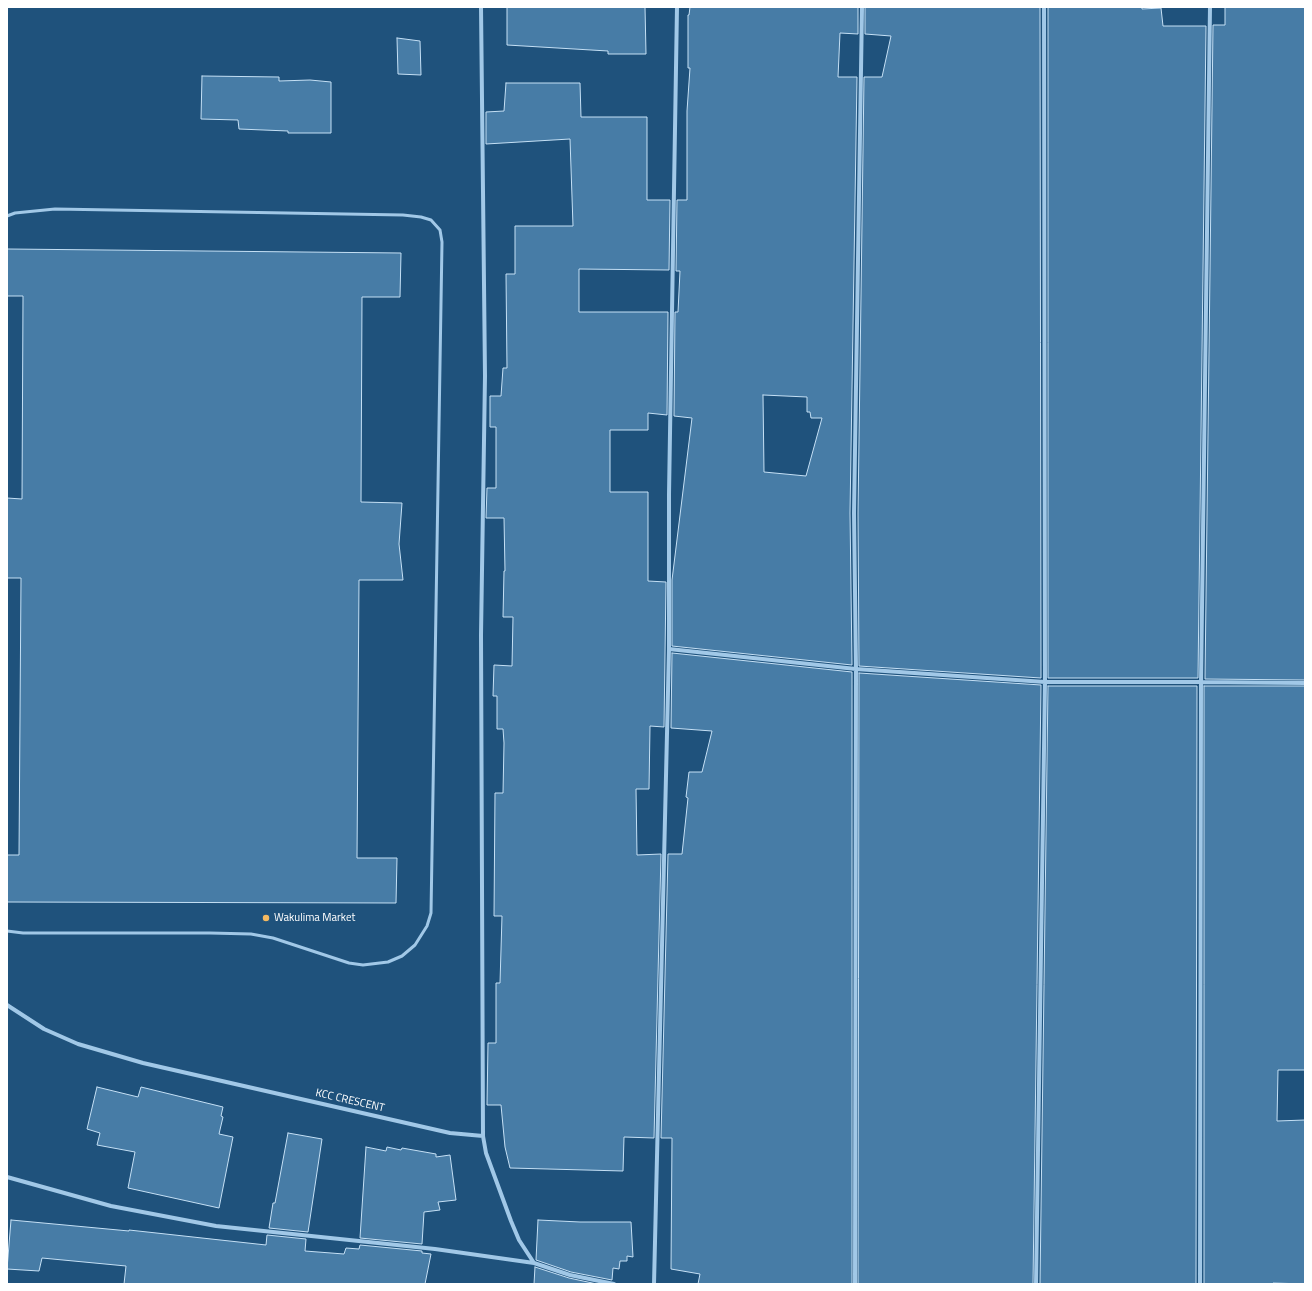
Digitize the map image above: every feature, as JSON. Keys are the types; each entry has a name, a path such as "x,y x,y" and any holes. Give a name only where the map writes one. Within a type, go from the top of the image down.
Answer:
{"street":[{"path":"481,7 485,376 481,635 483,1136 486,1154 511,1221 519,1240 534,1263"},
{"path":"654,1284 669,649 669,486 677,7"},
{"path":"855,1284 856,669 854,513 862,7"},
{"path":"1036,1284 1045,682 1044,7"},
{"path":"1200,1284 1201,682 1210,7"},
{"path":"669,649 856,669 1045,682 1305,683"},
{"name":"KCC CRESCENT","path":"7,1005 44,1029 78,1044 143,1063 450,1133 483,1136"},
{"path":"7,1177 111,1206 216,1226 435,1249 534,1263 570,1275 614,1284"}],"lane":[{"path":"7,216 15,213 55,209 402,215 421,217 431,220 440,230 442,242 431,913 427,926 415,945 402,956 388,962 363,965 349,963 273,938 252,934 210,932 23,933 7,931"}],"building":[{"path":"507,7 645,7 646,54 608,54 608,51 507,45"},
{"path":"690,7 858,7 858,34 840,33 838,77 857,77 850,513 852,665 672,646 672,580 692,418 674,416 675,312 678,312 680,271 676,271 677,200 687,200 687,111 690,68 688,68","holes":["763,395 807,397 807,412 810,412 811,418 822,418 806,476 764,472"]},
{"path":"865,7 1040,7 1041,678 859,666 858,513 864,77 882,77 891,36 865,34"},
{"path":"1048,7 1161,8 1163,26 1206,26 1198,678 1048,678"},
{"path":"1225,7 1305,7 1305,680 1205,679 1213,25 1225,25"},
{"path":"397,38 420,41 421,75 398,74"},
{"path":"202,76 279,77 279,81 310,80 331,82 331,133 288,133 288,131 239,129 238,120 201,119"},
{"path":"506,83 580,83 581,117 647,117 647,200 670,200 669,270 579,269 579,312 668,312 667,415 648,413 648,430 610,430 610,492 648,492 648,581 666,582 664,727 650,726 649,789 636,789 637,855 661,854 654,1138 624,1137 623,1171 510,1168 505,1147 501,1105 487,1105 488,1043 496,1043 496,983 500,983 502,916 494,916 495,793 503,793 504,743 503,729 497,729 497,696 493,696 494,665 512,666 513,617 503,617 505,571 504,518 486,518 487,488 496,488 496,427 490,427 490,396 501,396 503,368 507,368 506,274 515,274 515,226 573,226 570,139 486,144 486,112 504,111"},
{"path":"7,249 401,253 400,297 362,297 361,502 402,503 399,544 403,580 359,580 357,858 397,858 396,903 7,902 7,855 19,855 21,578 7,578 7,498 22,499 23,296 7,296"},
{"path":"672,653 852,672 852,1284 698,1284 700,1274 671,1269 672,1138 661,1138 668,854 682,854 688,798 686,797 689,772 702,772 712,731 671,728"},
{"path":"859,673 1041,685 1033,1284 858,1284"},
{"path":"1048,686 1197,686 1196,1284 1040,1284"},
{"path":"1204,686 1305,686 1305,1070 1278,1070 1277,1121 1305,1120 1305,1284 1204,1284"},
{"path":"97,1087 138,1097 141,1087 223,1107 221,1116 223,1117 219,1134 233,1137 219,1208 128,1188 135,1152 97,1145 100,1133 87,1129"},
{"path":"288,1133 322,1139 308,1232 269,1228"},
{"path":"366,1147 386,1151 387,1147 401,1150 402,1148 436,1154 436,1157 450,1155 456,1200 438,1202 440,1210 424,1212 422,1244 360,1238"},
{"path":"11,1220 129,1230 266,1245 267,1235 306,1239 305,1251 344,1254 346,1248 359,1249 360,1245 422,1251 422,1253 431,1254 425,1284 124,1284 126,1266 42,1258 39,1271 7,1269"},
{"path":"538,1220 631,1222 633,1257 627,1256 627,1261 620,1261 619,1269 613,1268 612,1280 571,1272 536,1260"},
{"path":"535,1267 569,1278 597,1284 534,1284"}],"place":[{"name":"Wakulima Market","path":"266,918"}]}
